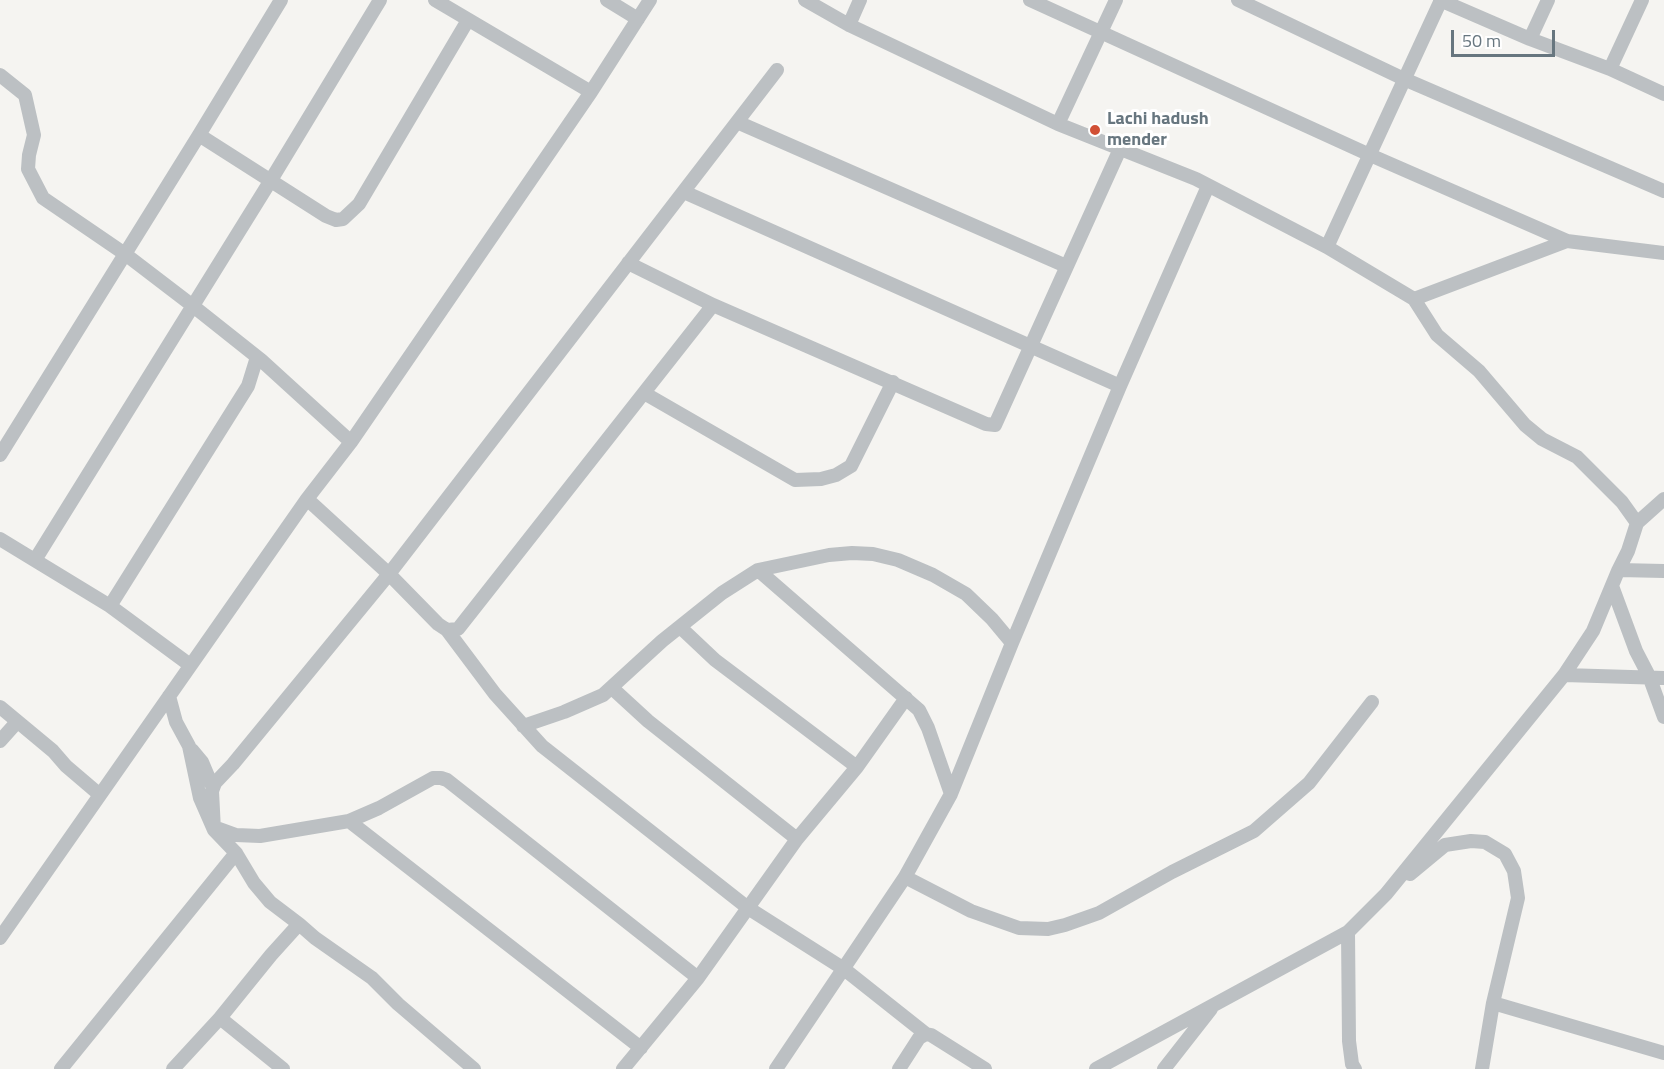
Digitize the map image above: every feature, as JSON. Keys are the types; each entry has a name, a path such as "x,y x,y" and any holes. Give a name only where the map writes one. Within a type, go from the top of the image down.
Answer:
{"street":[{"path":"0,455 281,0"},
{"path":"35,560 380,0"},
{"path":"435,0 591,92"},
{"path":"607,0 638,19"},
{"path":"0,938 307,499 351,442 591,92 650,0"},
{"path":"805,0 849,25 1058,124 1196,179 1327,247 1414,299 1437,335 1479,371 1525,425 1542,439 1577,457 1622,502 1637,523"},
{"path":"849,25 861,0"},
{"path":"1030,0 1100,34 1567,241 1664,254"},
{"path":"1058,124 1116,0"},
{"path":"1240,0 1404,79 1664,191"},
{"path":"1327,247 1440,0 1530,39 1610,69 1664,94"},
{"path":"1530,39 1548,0"},
{"path":"1610,69 1642,0"},
{"path":"199,135 326,216 336,220 343,219 360,204 468,20"},
{"path":"213,788 388,574 777,70"},
{"path":"0,75 25,95 34,135 28,170 43,198 193,306 257,357 351,442"},
{"path":"737,122 1066,266"},
{"path":"628,263 712,305 986,424 994,425 997,423 1120,148"},
{"path":"776,1069 905,877 951,794 1120,386 1208,186"},
{"path":"684,192 1120,386"},
{"path":"1414,299 1567,241"},
{"path":"447,630 458,629 712,305"},
{"path":"110,606 248,386 257,357"},
{"path":"644,393 795,480 836,475 851,466 893,382"},
{"path":"307,499 447,630 495,694 542,746 748,908 844,969 926,1034 985,1069"},
{"path":"1386,894 1564,675 1593,631 1628,551 1637,523 1664,499"},
{"path":"0,539 110,606 190,665"},
{"path":"523,726 603,695 722,592 758,570 829,555 873,554 898,560 933,575 966,594 992,619 1012,643"},
{"path":"758,570 919,711 928,728 951,794"},
{"path":"1619,570 1664,571"},
{"path":"1612,586 1664,717"},
{"path":"680,627 716,660 857,767"},
{"path":"1564,675 1664,678"},
{"path":"612,688 648,721 797,839"},
{"path":"170,696 176,722 189,746 202,762 213,788 214,829"},
{"path":"623,1069 698,978 797,839 857,767 906,698"},
{"path":"905,877 971,911 1019,928 1035,930 1057,927 1099,913 1172,872 1254,831 1309,783 1372,702"},
{"path":"0,707 46,745 66,766 100,795"},
{"path":"0,741 17,722"},
{"path":"189,746 200,798 214,829 236,853 270,902 315,938 372,978 398,1004 474,1069"},
{"path":"214,829 237,835 260,836 349,821 379,808 433,778 447,780 698,978"},
{"path":"349,821 642,1048"},
{"path":"1096,1069 1348,932 1386,894 1445,845 1471,841 1485,842 1504,854 1514,871 1518,898 1493,1003 1482,1069"},
{"path":"61,1069 236,853"},
{"path":"174,1069 299,924"},
{"path":"1348,932 1349,1041 1352,1064 1355,1069"},
{"path":"1493,1003 1664,1053"},
{"path":"1164,1069 1214,1005"},
{"path":"220,1018 283,1069"},
{"path":"899,1069 919,1038 926,1034"}],"place":[{"name":"Lachi hadush mender","path":"1095,130"}]}
